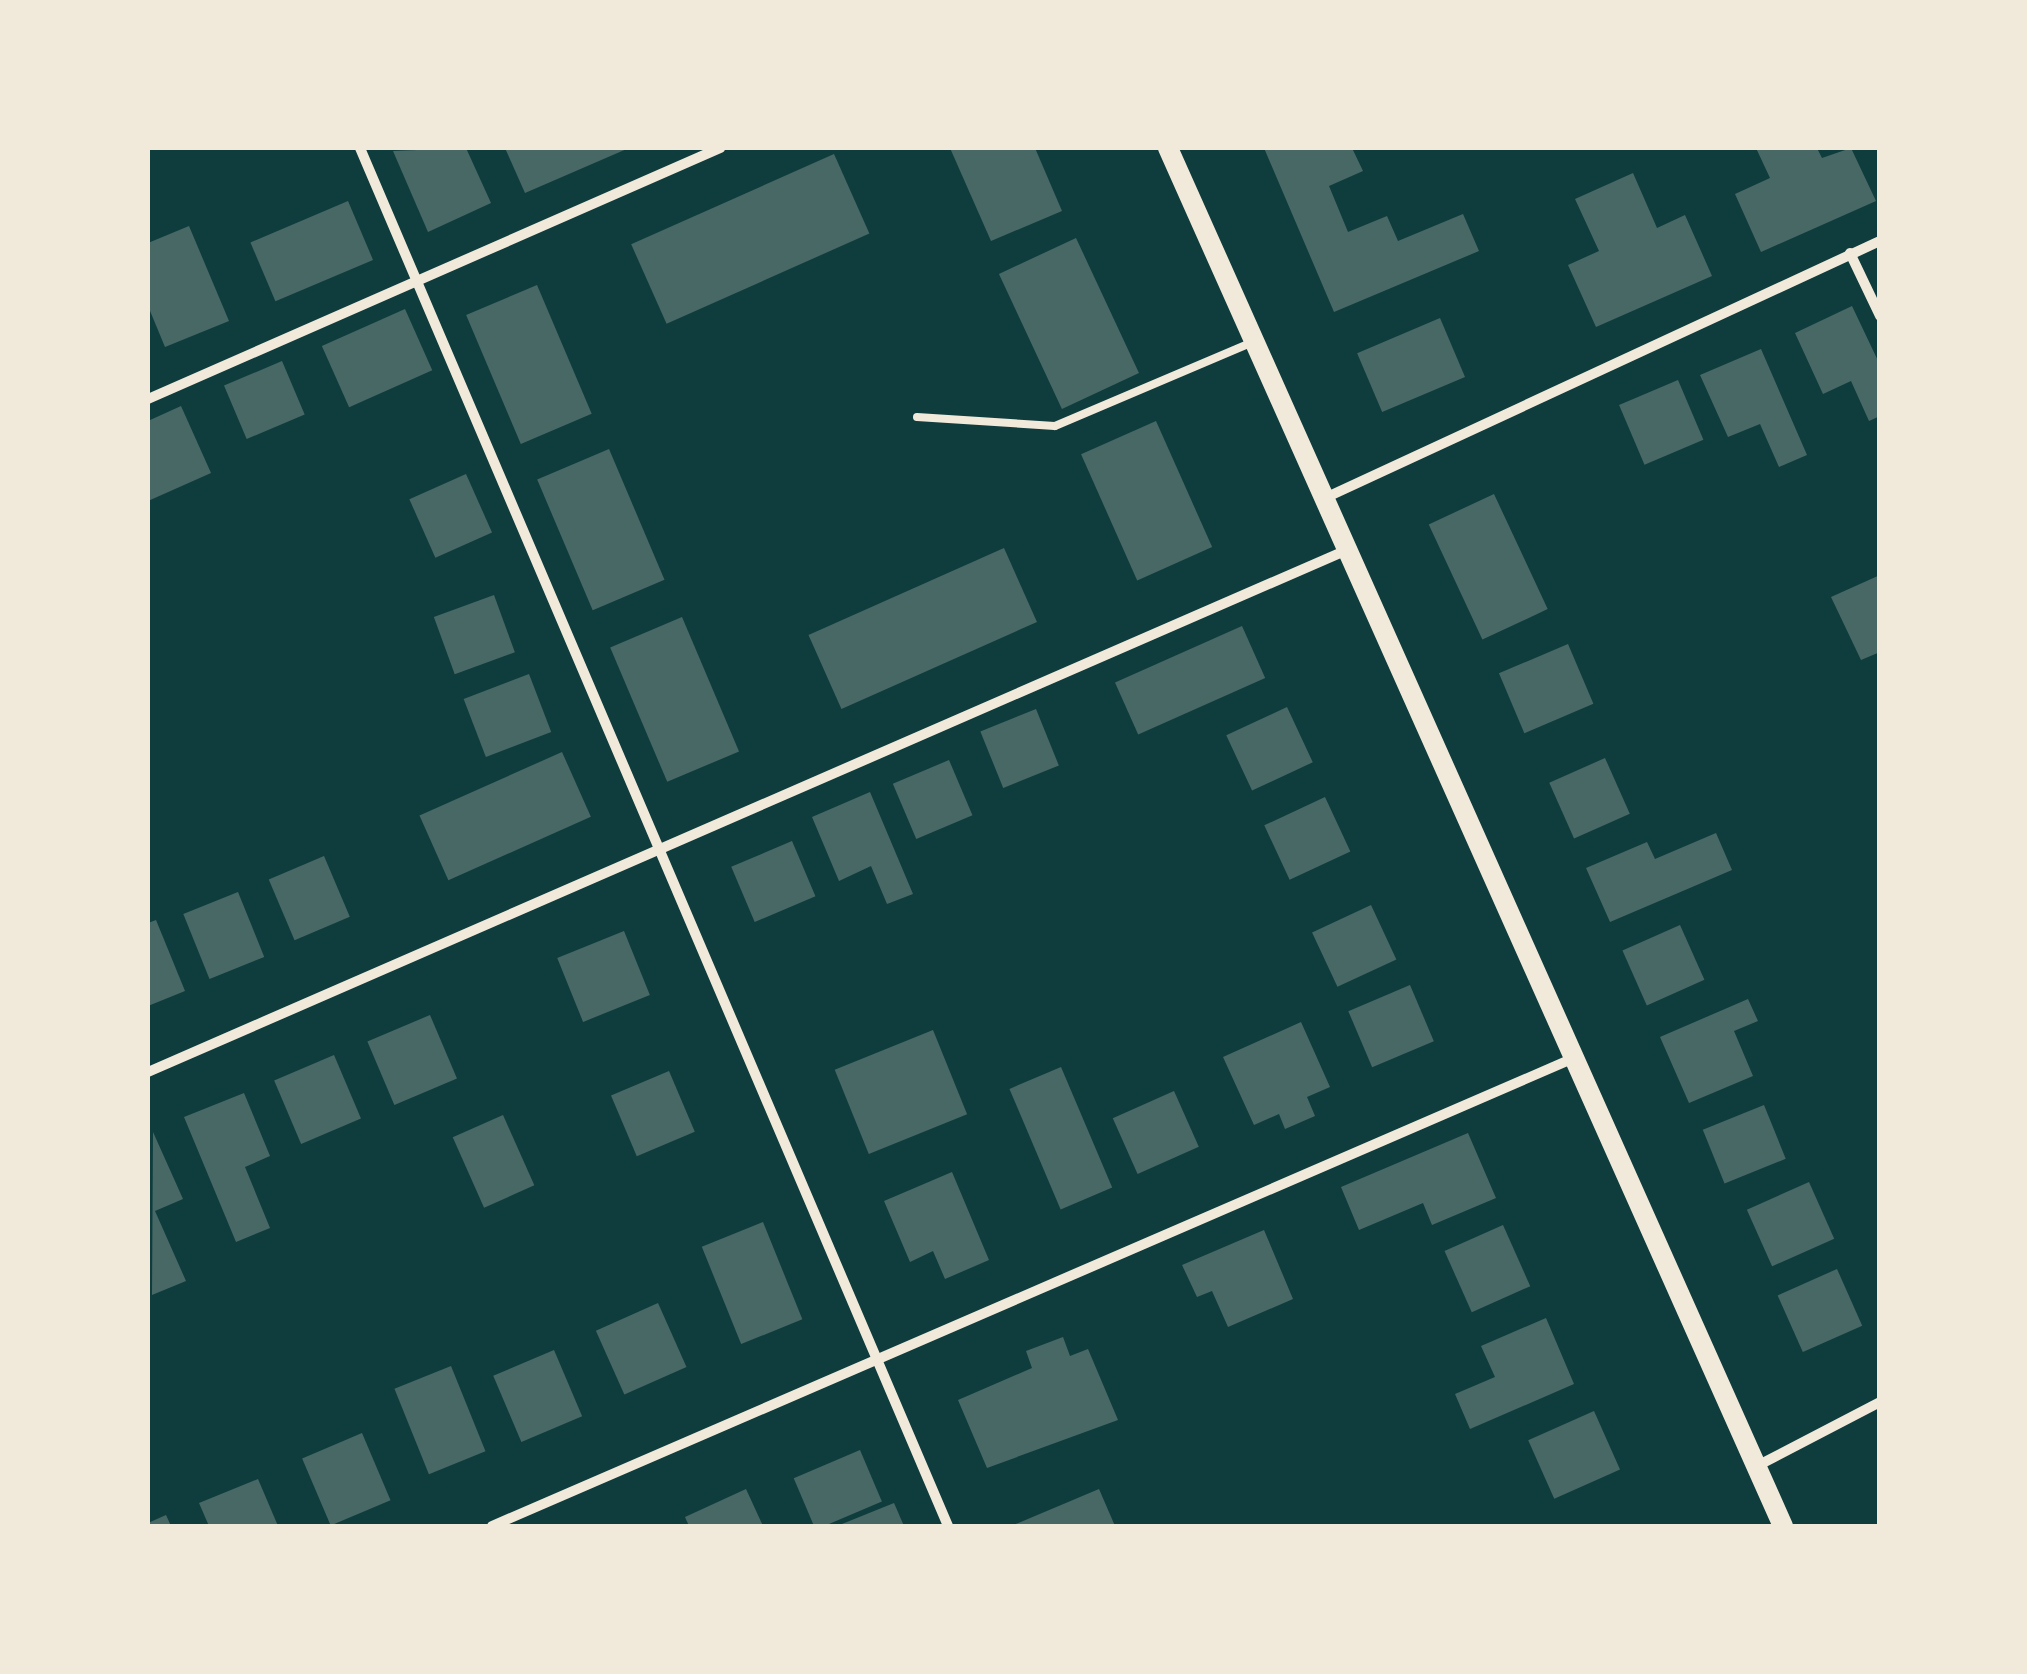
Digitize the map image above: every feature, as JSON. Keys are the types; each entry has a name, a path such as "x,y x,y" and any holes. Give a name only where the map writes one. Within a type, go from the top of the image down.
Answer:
{"main road":[{"path":"1168,148 1783,1526"}],"street":[{"path":"360,148 665,847 948,1526"},
{"path":"148,399 421,284 720,148"},
{"path":"1324,498 1880,241"},
{"path":"1850,253 1880,316"},
{"path":"148,1072 1346,550"},
{"path":"492,1526 1574,1058"},
{"path":"1757,1466 1880,1402"}],"lane":[{"path":"917,417 1055,426 1255,342"}],"building":[{"path":"466,148 491,203 428,232 393,151"},
{"path":"505,148 629,148 525,193"},
{"path":"950,148 1035,148 1062,211 991,241"},
{"path":"1264,148 1352,148 1363,171 1329,186 1348,232 1387,216 1398,241 1463,214 1479,251 1334,312"},
{"path":"1756,148 1817,148 1822,158 1851,148 1876,201 1761,252 1735,194 1770,178"},
{"path":"834,154 869,233 667,324 631,244"},
{"path":"1633,173 1657,228 1685,215 1712,276 1596,327 1568,265 1599,251 1575,199"},
{"path":"348,201 373,260 275,301 250,242"},
{"path":"189,226 229,321 165,347 148,306 148,243"},
{"path":"1076,238 1139,373 1062,409 999,274"},
{"path":"537,285 592,414 521,444 466,315"},
{"path":"1852,306 1880,365 1880,416 1869,421 1851,381 1823,394 1795,333"},
{"path":"405,309 432,370 349,407 322,346"},
{"path":"1440,318 1465,377 1382,412 1357,353"},
{"path":"1761,349 1807,455 1779,467 1760,424 1728,437 1700,375"},
{"path":"282,361 305,414 247,439 224,386"},
{"path":"1678,380 1703,440 1644,465 1619,405"},
{"path":"181,406 211,473 148,501 148,421"},
{"path":"1156,421 1212,547 1137,580 1081,454"},
{"path":"609,449 664,580 593,610 537,479"},
{"path":"466,474 492,532 435,558 409,499"},
{"path":"1494,494 1548,609 1482,640 1429,524"},
{"path":"1004,548 1037,622 841,709 809,635"},
{"path":"1880,575 1880,652 1861,660 1831,597"},
{"path":"494,595 515,652 455,674 434,617"},
{"path":"682,617 739,751 667,782 610,647"},
{"path":"1242,626 1265,678 1138,735 1115,683"},
{"path":"1568,644 1593,704 1524,733 1499,673"},
{"path":"529,674 551,732 486,757 464,699"},
{"path":"1287,707 1313,762 1252,791 1226,735"},
{"path":"1036,709 1059,766 1003,788 980,731"},
{"path":"562,752 591,817 448,880 419,815"},
{"path":"1605,758 1630,814 1574,839 1549,783"},
{"path":"949,760 972,815 916,839 893,784"},
{"path":"870,792 913,894 887,904 871,866 839,881 812,817"},
{"path":"1325,797 1350,851 1290,880 1264,825"},
{"path":"1716,833 1732,870 1610,922 1586,868 1647,842 1655,859"},
{"path":"792,841 815,896 755,922 731,867"},
{"path":"324,856 350,917 295,940 269,879"},
{"path":"238,892 264,957 210,979 183,914"},
{"path":"1371,905 1396,959 1337,987 1312,932"},
{"path":"156,920 185,991 148,1006 148,923"},
{"path":"1680,925 1704,980 1647,1005 1622,951"},
{"path":"624,931 650,995 583,1022 557,958"},
{"path":"1410,985 1434,1041 1372,1067 1348,1011"},
{"path":"1748,999 1758,1021 1734,1031 1753,1076 1689,1103 1660,1037"},
{"path":"430,1015 457,1079 394,1105 367,1042"},
{"path":"1301,1022 1330,1087 1307,1097 1315,1116 1285,1129 1279,1114 1254,1125 1223,1057"},
{"path":"933,1030 967,1114 869,1154 835,1070"},
{"path":"334,1055 361,1119 301,1144 274,1080"},
{"path":"1061,1067 1112,1188 1061,1209 1009,1089"},
{"path":"669,1071 695,1132 637,1156 611,1096"},
{"path":"1174,1091 1199,1147 1138,1174 1113,1118"},
{"path":"244,1093 270,1156 245,1167 270,1228 236,1242 184,1117"},
{"path":"1764,1105 1786,1159 1725,1184 1703,1130"},
{"path":"503,1115 534,1185 484,1208 453,1137"},
{"path":"153,1132 183,1199 155,1211 186,1281 152,1295"},
{"path":"1468,1133 1496,1198 1432,1225 1423,1203 1359,1230 1341,1187"},
{"path":"952,1172 989,1260 945,1279 933,1251 910,1262 884,1201"},
{"path":"1809,1182 1834,1239 1772,1266 1747,1210"},
{"path":"763,1222 802,1319 741,1344 702,1247"},
{"path":"1503,1225 1530,1286 1472,1312 1445,1251"},
{"path":"1264,1230 1293,1299 1228,1327 1212,1291 1197,1297 1182,1265"},
{"path":"1837,1269 1862,1326 1803,1352 1778,1295"},
{"path":"658,1303 686,1367 624,1395 596,1331"},
{"path":"1546,1318 1574,1384 1470,1429 1455,1394 1495,1377 1481,1346"},
{"path":"1063,1337 1070,1356 1088,1349 1118,1420 987,1468 958,1400 1032,1368 1026,1351"},
{"path":"554,1350 582,1416 521,1442 493,1376"},
{"path":"451,1366 485,1451 429,1474 394,1389"},
{"path":"1594,1411 1620,1469 1554,1499 1528,1440"},
{"path":"362,1433 391,1500 331,1526 302,1458"},
{"path":"860,1450 882,1502 824,1526 814,1526 794,1478"},
{"path":"258,1479 278,1526 209,1526 199,1503"},
{"path":"746,1489 763,1526 689,1526 685,1517"},
{"path":"1099,1489 1115,1526 1011,1526"},
{"path":"894,1503 904,1526 837,1526"},
{"path":"166,1515 171,1526 148,1526 148,1523"}]}
